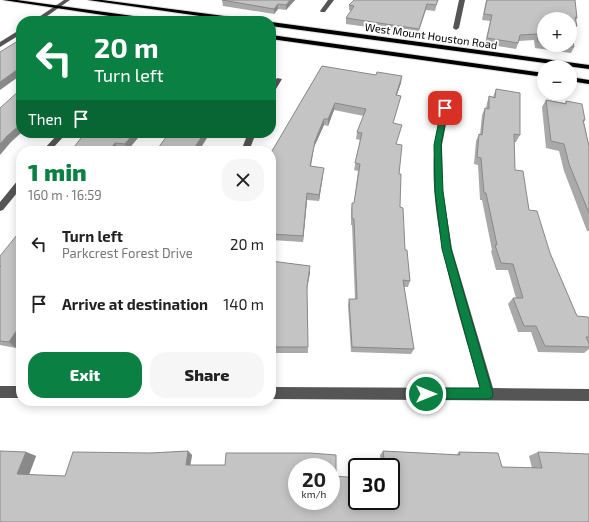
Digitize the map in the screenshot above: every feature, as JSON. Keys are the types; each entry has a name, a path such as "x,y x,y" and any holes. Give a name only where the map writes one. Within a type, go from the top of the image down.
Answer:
{"main road":[{"path":"6,0 120,16"},
{"path":"91,0 210,16"},
{"name":"West Mount Houston Road","path":"276,25 589,67"},
{"name":"West Mount Houston Road","path":"276,38 537,74"},
{"path":"577,80 589,82"}],"street":[{"path":"43,16 68,0"},
{"path":"323,11 331,0"},
{"path":"456,28 462,0"},
{"path":"0,45 16,34"},
{"path":"276,85 279,79"},
{"path":"445,108 438,145 439,191 447,249 488,394"},
{"path":"51,146 58,138"},
{"path":"0,208 16,188"},
{"path":"0,392 16,392"},
{"path":"276,393 589,395"}],"building":[{"path":"222,0 290,0 286,5 278,4 274,9"},
{"path":"354,0 438,0 436,5 427,4 419,29 346,18 354,6 349,5"},
{"path":"487,0 575,0 576,12 537,12 537,34 520,35 518,43 487,38 492,15 484,14"},
{"path":"16,42 16,71 0,82 0,52"},
{"path":"322,66 376,75 377,72 402,76 396,95 401,96 393,123 402,125 396,144 402,145 399,174 401,174 400,207 403,208 405,250 407,250 410,281 403,280 414,349 352,347 349,299 357,299 352,203 354,203 360,164 355,163 362,133 357,132 366,109 335,103 328,119 324,119 315,141 310,166 324,168 319,195 307,193 303,236 276,234 275,146"},
{"path":"496,89 520,93 520,135 514,134 515,170 523,171 529,210 537,211 550,253 577,316 589,318 589,337 586,337 589,347 545,346 536,326 524,326 513,298 523,298 513,264 501,263 495,245 497,245 486,193 484,193 481,158 477,157 479,134 482,135 485,108 489,109 489,96 495,98"},
{"path":"16,94 16,128 0,144 0,108"},
{"path":"546,100 566,104 566,101 582,104 585,120 583,120 589,146 589,213 569,164 564,144 551,141"},
{"path":"81,138 130,138 125,144 115,143 113,146 75,146"},
{"path":"165,138 201,138 196,146 160,146"},
{"path":"16,236 16,332 9,342 0,341 0,256"},
{"path":"276,262 310,266 307,287 308,347 276,347"},
{"path":"0,451 26,452 17,474 65,476 73,452 150,453 188,451 186,465 225,465 226,453 310,453 336,455 336,458 288,458 288,510 340,510 340,476 348,477 348,510 400,510 400,458 384,458 383,451 460,455 459,452 498,453 502,467 542,468 538,452 589,454 589,522 0,522"}],"route":[{"path":"426,394 488,394 447,249 439,191 438,145 445,108"}]}
